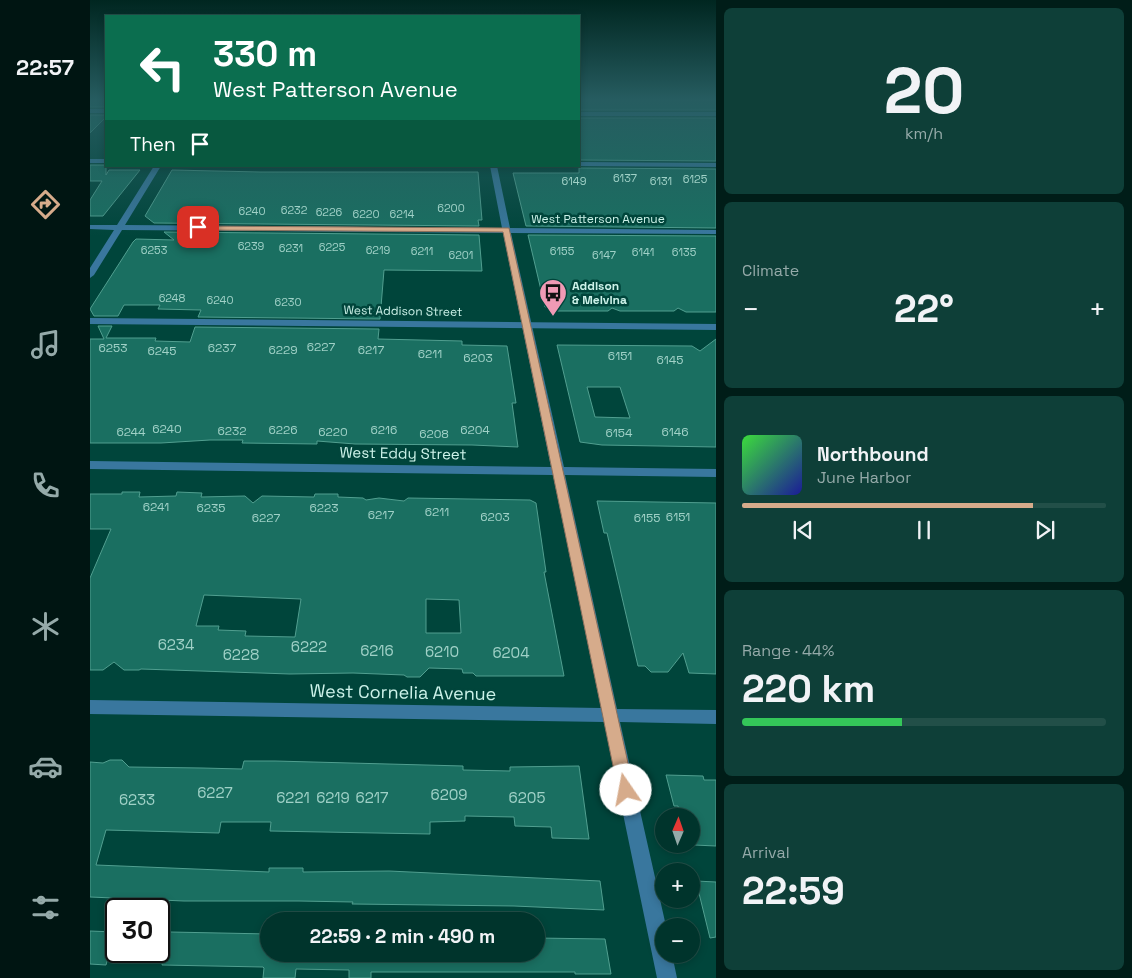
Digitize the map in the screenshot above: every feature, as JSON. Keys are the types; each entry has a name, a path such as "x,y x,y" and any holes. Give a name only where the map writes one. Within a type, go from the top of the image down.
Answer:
{"street":[{"path":"90,161 105,161"},
{"path":"580,164 716,165"},
{"path":"90,275 157,167"},
{"path":"493,167 667,978"},
{"name":"West Patterson Avenue","path":"90,226 716,232"},
{"name":"West Addison Street","path":"90,321 716,327"},
{"name":"West Eddy Street","path":"90,465 716,473"},
{"name":"West Cornelia Avenue","path":"90,707 716,717"}],"building":[{"path":"580,145 716,145 716,161 580,160"},
{"path":"90,165 105,165 106,175 109,170 140,170 103,216 90,216 90,200 102,181 90,181"},
{"path":"579,168 716,169 716,228 526,226 513,173 579,173"},
{"path":"172,170 478,172 482,220 478,220 479,226 154,223 145,216"},
{"path":"164,232 479,235 482,271 384,270 380,319 198,317 201,310 158,309 160,305 124,305 118,316 94,316 90,309 133,242 136,239 174,240"},
{"path":"528,235 716,236 716,312 686,312 678,308 674,311 620,311 612,308 608,311 551,311 550,307 545,307"},
{"path":"98,326 112,326 106,338 156,338 155,341 190,342 195,327 379,329 378,339 462,341 462,345 507,346 516,403 512,403 518,447 355,444 317,441 317,444 242,443 243,440 90,443 90,339 104,339"},
{"path":"716,339 716,447 602,445 580,442 557,345 692,346 700,351","holes":["587,387 620,387 630,418 595,417"]},
{"path":"122,492 140,492 139,497 176,496 177,492 202,493 201,497 245,496 253,503 262,496 314,497 315,494 338,494 338,497 363,498 366,500 379,498 404,501 408,498 530,500 536,503 546,572 544,572 564,676 476,676 473,673 463,673 462,669 429,668 420,677 353,673 290,674 124,670 114,662 103,670 90,670 90,578 111,529 90,529 90,494 122,494","holes":["204,595 301,599 295,637 245,636 246,631 218,630 219,626 196,626","426,599 459,600 461,633 426,633"]},
{"path":"597,501 716,503 716,674 689,673 683,653 668,672 651,672 645,666 638,666 607,533 604,533"},
{"path":"110,760 122,760 129,767 242,769 244,761 275,761 463,766 463,770 510,771 510,767 579,766 589,839 552,838 551,827 515,826 514,817 465,816 465,821 430,822 430,834 270,831 271,822 221,822 219,833 106,830 96,865 269,872 269,868 303,868 303,872 389,871 600,881 604,910 514,906 352,904 353,902 299,901 184,901 170,900 170,898 90,897 90,762 103,763"},
{"path":"666,775 703,776 704,780 716,780 716,846 700,845 700,808 678,808 678,806 674,806"},
{"path":"700,881 716,882 716,937 710,938 700,897"},
{"path":"90,931 105,932 106,965 90,964"},
{"path":"170,932 260,934 260,962 545,962 545,938 605,939 611,974 575,974 575,972 371,972 371,978 349,978 349,970 296,969 295,978 263,978 263,967 162,965 162,963 170,963"}],"place":[{"name":"Addison & Melvina","path":"553,317"}],"route":[{"path":"198,227 507,230 626,790"}]}
